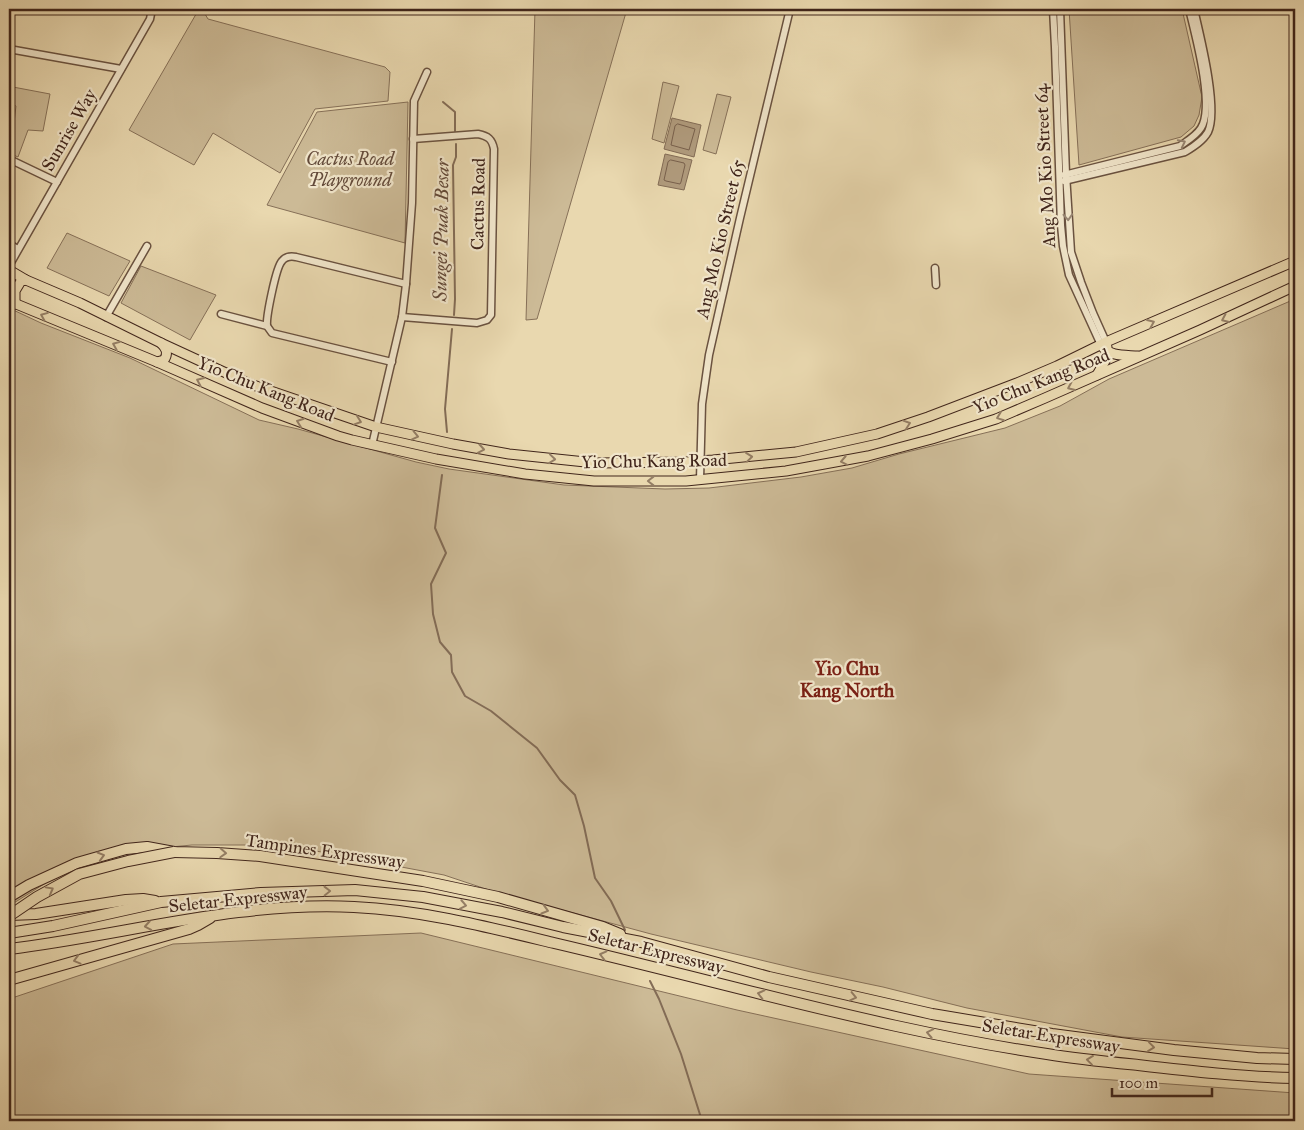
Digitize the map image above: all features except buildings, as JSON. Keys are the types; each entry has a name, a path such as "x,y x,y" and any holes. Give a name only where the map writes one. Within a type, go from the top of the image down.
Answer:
{"highway":[{"path":"9,897 29,885 77,863 126,849 147,847 174,852"},
{"name":"Tampines Expressway","path":"9,916 37,897 79,874 128,861 174,852 217,853 260,856 423,881 498,897 603,927 642,942"},
{"name":"Seletar Expressway","path":"9,933 53,926 161,902 261,893 355,890 423,897 502,912 563,928 642,942 768,977 932,1014 1052,1034 1174,1050 1257,1058 1295,1059"},
{"path":"9,916 143,899 161,902"},
{"name":"Seletar Expressway","path":"9,949 53,944 213,916 284,907 354,907 422,914 497,929 828,1011 936,1034 1047,1054 1169,1069 1252,1077 1295,1078"},
{"path":"9,980 195,927 213,916"}],"main road":[{"name":"Yio Chu Kang Road","path":"9,270 26,280 80,303 160,343 250,384 376,427 509,454 595,463 700,461 796,452 877,434 1017,383 1295,261"},
{"path":"12,302 15,291 21,281 26,280"},
{"name":"Yio Chu Kang Road","path":"12,302 262,408 338,436 436,459 524,474 594,481 686,481 786,472 868,456 905,447 996,419 1143,356 1295,286"},
{"path":"157,362 164,360 167,354 166,349 160,343"},
{"path":"1105,346 1113,354 1143,356"},
{"path":"1097,375 1105,361 1105,346"}],"street":[{"name":"Sunrise Way","path":"9,266 150,19 152,9"},
{"name":"Ang Mo Kio Street 65","path":"700,480 702,404 709,355 790,9"},
{"name":"Ang Mo Kio Street 64","path":"1052,9 1056,47 1063,178 1071,252 1105,346"},
{"name":"Ang Mo Kio Street 64","path":"1060,9 1063,178"},
{"path":"1063,178 1180,146 1192,138 1201,128 1205,117 1206,102 1204,80 1189,9"},
{"path":"1063,178 1185,152 1207,134 1212,118 1212,106 1207,69 1194,9"},
{"path":"9,49 121,69"},
{"path":"372,445 402,317 412,203 414,101 427,72"},
{"name":"Cactus Road","path":"402,317 477,323 488,320 491,315 494,149 492,143 487,136 478,134 413,139"},
{"path":"9,159 57,182"},
{"path":"9,244 18,249"},
{"path":"106,317 147,246"},
{"path":"266,326 279,265 284,258 289,256 296,256 406,284"},
{"path":"935,268 936,285"},
{"path":"220,314 266,326 272,333 392,362"}],"green space":[{"path":"199,9 202,9 208,19 385,67 390,72 388,101 315,109 280,173 213,133 194,165 129,130"},
{"path":"535,9 627,9 537,319 526,320"},
{"path":"1069,9 1182,9 1202,97 1199,115 1194,126 1181,137 1079,165"},
{"path":"663,82 679,86 664,143 652,139"},
{"path":"13,87 50,94 43,131 28,130 18,157 9,153 9,130 13,131 16,106 10,103"},
{"path":"717,94 731,97 716,154 703,150"},
{"name":"Cactus Road Playground","path":"408,102 405,243 267,205 317,112"},
{"path":"67,233 130,261 109,296 47,268"},
{"path":"141,266 216,295 190,340 121,303"},
{"path":"1295,299 1295,1049 1122,1037 967,1008 651,934 492,891 444,875 316,851 260,845 192,845 149,849 81,866 52,879 9,906 9,308 41,323 130,358 259,420 449,469 564,485 665,489 709,488 801,477 852,468 899,454 1005,428 1060,406 1109,379"},
{"path":"421,933 737,1010 1029,1074 1295,1093 1295,1121 9,1121 9,999 173,944"}],"water":[{"path":"672,118 701,125 694,157 664,149"},
{"path":"665,154 692,160 684,190 658,185"}],"waterway":[{"name":"Sungei Puak Besar","path":"443,102 455,112 455,131"},
{"name":"Sungei Puak Besar","path":"454,315 453,165 456,157 456,144"},
{"name":"Sungei Puak Besar","path":"447,432 445,409 452,329"},
{"name":"Sungei Puak Besar","path":"442,475 435,528 446,553 431,584 433,614 440,642 451,655 452,672 465,696 491,711 537,748 560,780 575,795 595,878 611,901 625,930"},
{"name":"Sungei Puak Besar","path":"650,981 681,1054 702,1121"}],"district":[{"name":"Yio Chu Kang North","path":"847,679"}]}
